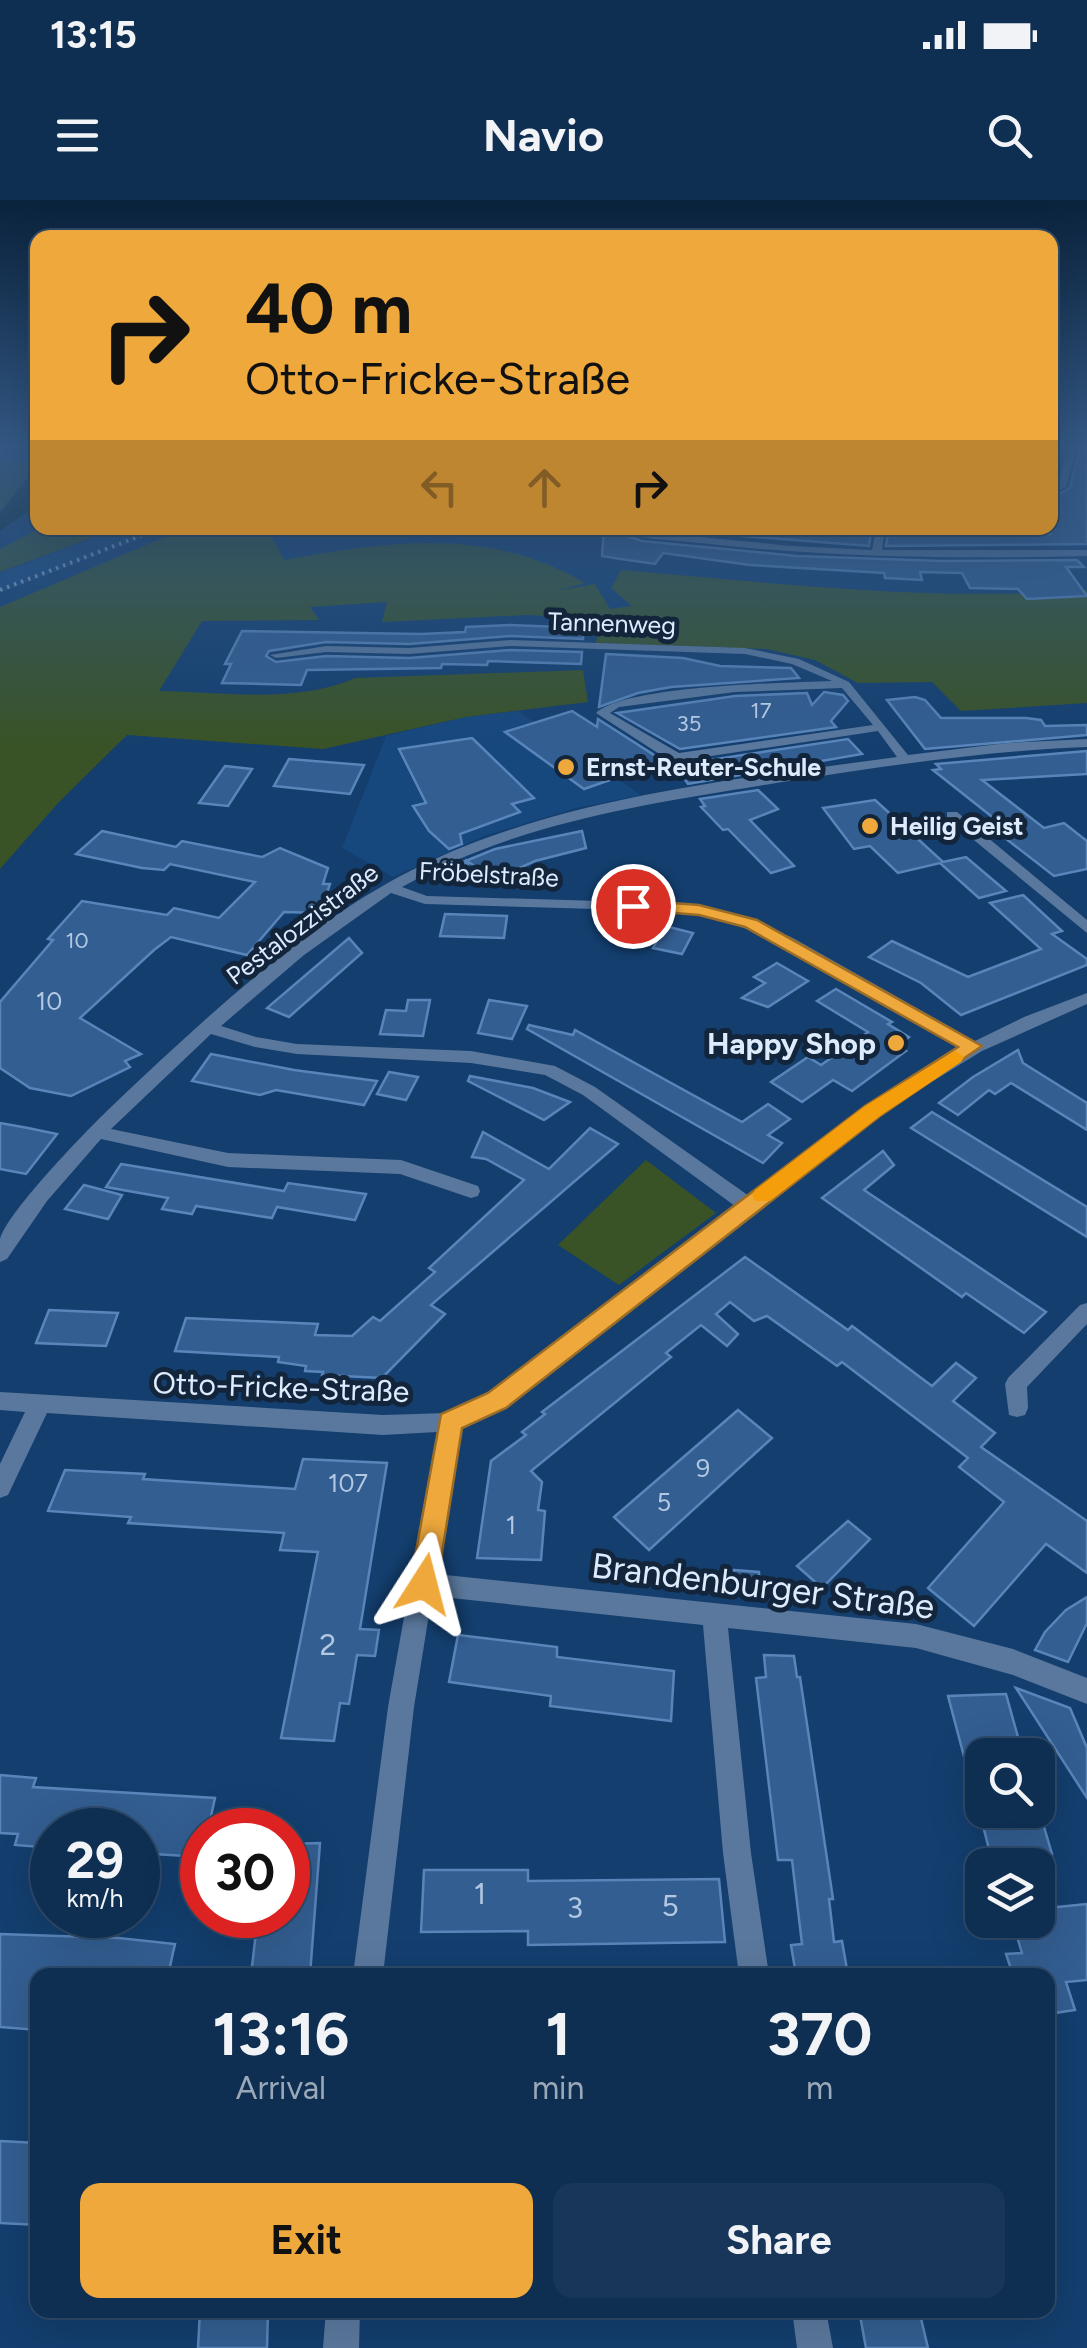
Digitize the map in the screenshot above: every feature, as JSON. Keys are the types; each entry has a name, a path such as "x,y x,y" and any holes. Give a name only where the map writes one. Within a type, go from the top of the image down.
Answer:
{"street":[{"path":"801,547 877,552 1087,553"},
{"path":"877,552 878,547"},
{"name":"Tannenweg","path":"276,655 326,649 409,651 511,643 732,649 795,661 845,684 906,759"},
{"path":"845,684 709,691 616,704 602,713 668,754 678,756 882,727"},
{"name":"Pestalozzistraße","path":"0,1254 43,1191 95,1132 292,956 390,888 470,848 580,813 985,748 1087,743"},
{"path":"952,815 1087,928"},
{"name":"Fröbelstraße","path":"390,888 426,900 668,906 728,916 788,941 972,1046"},
{"name":"Otto-Fricke-Straße","path":"0,1401 383,1425 450,1422 497,1400 872,1111 972,1046 1087,998"},
{"path":"209,1028 296,1049 495,1059 549,1070 589,1091 750,1206"},
{"path":"95,1132 228,1160 401,1167 471,1191"},
{"path":"1018,1408 1016,1384 1087,1312"},
{"path":"0,1488 40,1404"},
{"path":"369,1968 401,1706 450,1422"},
{"name":"Brandenburger Straße","path":"424,1584 916,1636 1013,1662 1087,1691"},
{"path":"714,1614 736,1853 753,1968"},
{"path":"341,2348 343,2318"},
{"path":"810,2318 816,2348"}],"shaded area":[{"path":"69,547 119,547 0,593 0,573"},
{"name":"Ernst-Reuter-Schule","path":"518,711 641,795 576,808 484,836 393,877 342,848 386,736 466,717"}],"green space":[{"path":"3,547 66,547 0,572 0,549"},
{"path":"141,547 277,547 284,560 369,547 482,547 549,565 585,583 560,590 595,584 610,609 632,606 611,588 621,570 912,592 1087,590 1087,703 961,711 932,682 858,683 815,660 767,649 596,643 600,618 526,615 382,622 387,602 310,607 319,620 202,621 159,691 284,694 355,678 583,670 588,702 466,717 323,749 127,735 58,803 0,869 0,607"},
{"path":"646,1160 716,1213 619,1285 558,1245"}],"building":[{"path":"603,547 706,547 797,556 942,561 1077,560 1084,567 1066,567 1087,596 1027,599 1018,589 970,588 962,573 920,572 922,580 885,578 884,573 750,565 663,553 655,564 602,556"},
{"path":"510,625 584,628 583,639 511,636 409,644 326,642 269,651 266,656 276,662 326,656 409,658 511,650 582,652 581,664 488,661 487,665 442,664 441,668 307,670 301,685 222,683 231,664 225,664 242,631 421,634"},
{"path":"606,654 683,658 720,666 791,668 799,678 671,687 638,693 599,707"},
{"path":"824,692 843,695 848,701 831,721 836,727 680,749 617,713 735,696 807,693 812,705"},
{"path":"887,700 925,700 941,718 1026,718 1041,720 1045,726 1087,725 1087,735 925,749"},
{"path":"572,711 597,727 598,719 674,764 636,777 630,773 584,789 505,732"},
{"path":"472,738 534,798 512,804 520,812 460,834 462,844 449,849 429,831 413,806 426,803 399,749"},
{"path":"848,739 862,754 688,784 674,764"},
{"path":"1087,751 1087,774 982,780 1044,828 1064,823 1087,841 1087,869 1054,876 1005,838 1015,835 933,770 941,769 936,764"},
{"path":"289,759 364,765 350,794 274,786"},
{"path":"225,766 252,769 228,806 199,803"},
{"path":"758,790 778,809 750,820 794,866 771,873 701,807 705,806 700,799"},
{"name":"Heilig Geist","path":"875,800 943,862 966,857 1006,891 979,898 940,863 898,873 870,846 854,849 823,808"},
{"path":"102,831 176,847 182,841 262,857 280,848 328,868 323,884 330,884 320,913 284,912 247,955 171,937 80,1018 141,1054 125,1061 130,1067 71,1096 30,1088 0,1068 0,1002 82,901 167,915 174,908 219,918 255,882 170,864 164,870 142,868 76,854"},
{"path":"582,831 586,848 535,861 495,879 463,862 495,849"},
{"path":"1023,895 1062,931 1052,934 1087,959 1087,965 961,1015 921,983 869,957 892,941 968,977 1041,949 990,903"},
{"path":"445,914 507,916 504,938 440,936"},
{"path":"665,926 693,933 682,954 653,948"},
{"path":"349,938 362,953 289,1017 267,1008"},
{"path":"777,963 808,981 768,1007 742,998 765,983 754,977"},
{"path":"836,989 892,1022 888,1024 909,1037 897,1046 906,1051 852,1091 833,1080 802,1102 771,1082 808,1057 821,1065 868,1032 817,1001"},
{"path":"408,1000 430,1000 423,1036 380,1034 386,1010 406,1011"},
{"path":"489,1000 527,1006 512,1039 478,1033"},
{"path":"529,1025 573,1035 575,1030 742,1122 768,1104 790,1119 768,1135 782,1143 763,1163 527,1029"},
{"path":"1018,1050 1023,1063 1087,1103 1087,1130 1011,1083 995,1094 989,1090 958,1115 939,1103"},
{"path":"211,1054 377,1081 364,1105 276,1090 260,1095 192,1081"},
{"path":"389,1072 418,1077 406,1100 377,1094"},
{"path":"470,1076 533,1088 570,1102 544,1120 468,1081"},
{"path":"932,1112 1087,1207 1087,1237 911,1128"},
{"path":"0,1123 57,1134 26,1174 0,1169"},
{"path":"590,1128 618,1144 431,1305 445,1314 382,1378 322,1375 323,1372 305,1371 306,1366 278,1362 279,1357 175,1351 186,1318 318,1324 315,1335 352,1336 373,1317 380,1321 435,1272 429,1268 524,1180 486,1159 472,1157 483,1132 549,1169"},
{"path":"883,1151 894,1165 864,1190 1046,1312 1024,1333 966,1293 962,1297 822,1198"},
{"path":"121,1164 284,1191 288,1183 366,1194 355,1220 277,1207 272,1218 196,1206 192,1214 162,1209 168,1198 106,1187"},
{"path":"84,1185 122,1195 108,1219 65,1209"},
{"path":"745,1257 848,1330 852,1326 932,1386 956,1363 976,1378 953,1401 995,1433 981,1447 1087,1521 1087,1573 1046,1544 974,1626 928,1588 1004,1502 959,1467 968,1458 842,1362 837,1366 767,1316 754,1321 730,1302 716,1314 738,1334 727,1346 701,1325 666,1353 671,1357 531,1471 542,1482 538,1510 545,1511 541,1560 477,1558 491,1461 526,1435 522,1432 545,1414 542,1412"},
{"path":"49,1310 118,1313 106,1346 36,1343"},
{"path":"738,1410 772,1438 649,1550 614,1517"},
{"path":"303,1459 387,1463 360,1629 379,1630 375,1656 357,1655 349,1704 340,1703 334,1741 281,1738 318,1552 280,1550 284,1533 128,1523 131,1517 48,1511 65,1470 295,1489"},
{"path":"848,1521 870,1539 822,1588 797,1566"},
{"path":"734,1570 759,1572 760,1596 734,1594"},
{"path":"1087,1597 1087,1623 1068,1662 1035,1650 1045,1632 1066,1610"},
{"path":"458,1635 557,1647 557,1657 674,1671 671,1721 550,1706 551,1696 449,1682"},
{"path":"764,1655 794,1656 833,1899 829,1899 834,1942 842,1941 847,1968 795,1968 791,1945 802,1944 792,1860 778,1860 756,1678 766,1677"},
{"path":"1016,1688 1070,1708 1087,1748 1087,1798 1055,1748 1055,1738 1048,1738"},
{"path":"1006,1694 1018,1738 965,1738 965,1760 948,1696"},
{"path":"0,1775 36,1778 33,1787 215,1798 213,1808 180,1808 180,1856 160,1854 160,1808 30,1808 30,1846 15,1845 18,1834 0,1833"},
{"path":"984,1828 1044,1828 1050,1848 989,1848"},
{"path":"310,1843 320,1843 311,1968 252,1968 255,1938 310,1938"},
{"path":"424,1870 528,1870 528,1881 719,1879 725,1942 528,1945 528,1931 421,1932"},
{"path":"1087,1904 1087,1980 1066,1982 1075,2010 1055,2013 1055,1968 1011,1968 1006,1954 1022,1953 1017,1938 1055,1938 1055,1907"},
{"path":"0,1934 175,1944 170,1968 30,1968 30,2029 0,2027"},
{"path":"0,2141 30,2143 30,2225 0,2223"},
{"path":"200,2318 268,2318 267,2348 198,2348"},
{"path":"860,2318 921,2318 928,2348 866,2348"}],"railway":[{"path":"0,590 111,547"}],"slow traffic":[{"path":"763,1195 872,1111 955,1057"}],"place":[{"name":"Ernst-Reuter-Schule","path":"566,767"},
{"name":"Heilig Geist","path":"870,826"},
{"name":"Happy Shop","path":"896,1043"}],"route":[{"path":"424,1584 450,1422 497,1400 872,1111 972,1046 768,931 699,910 633,906"}]}
